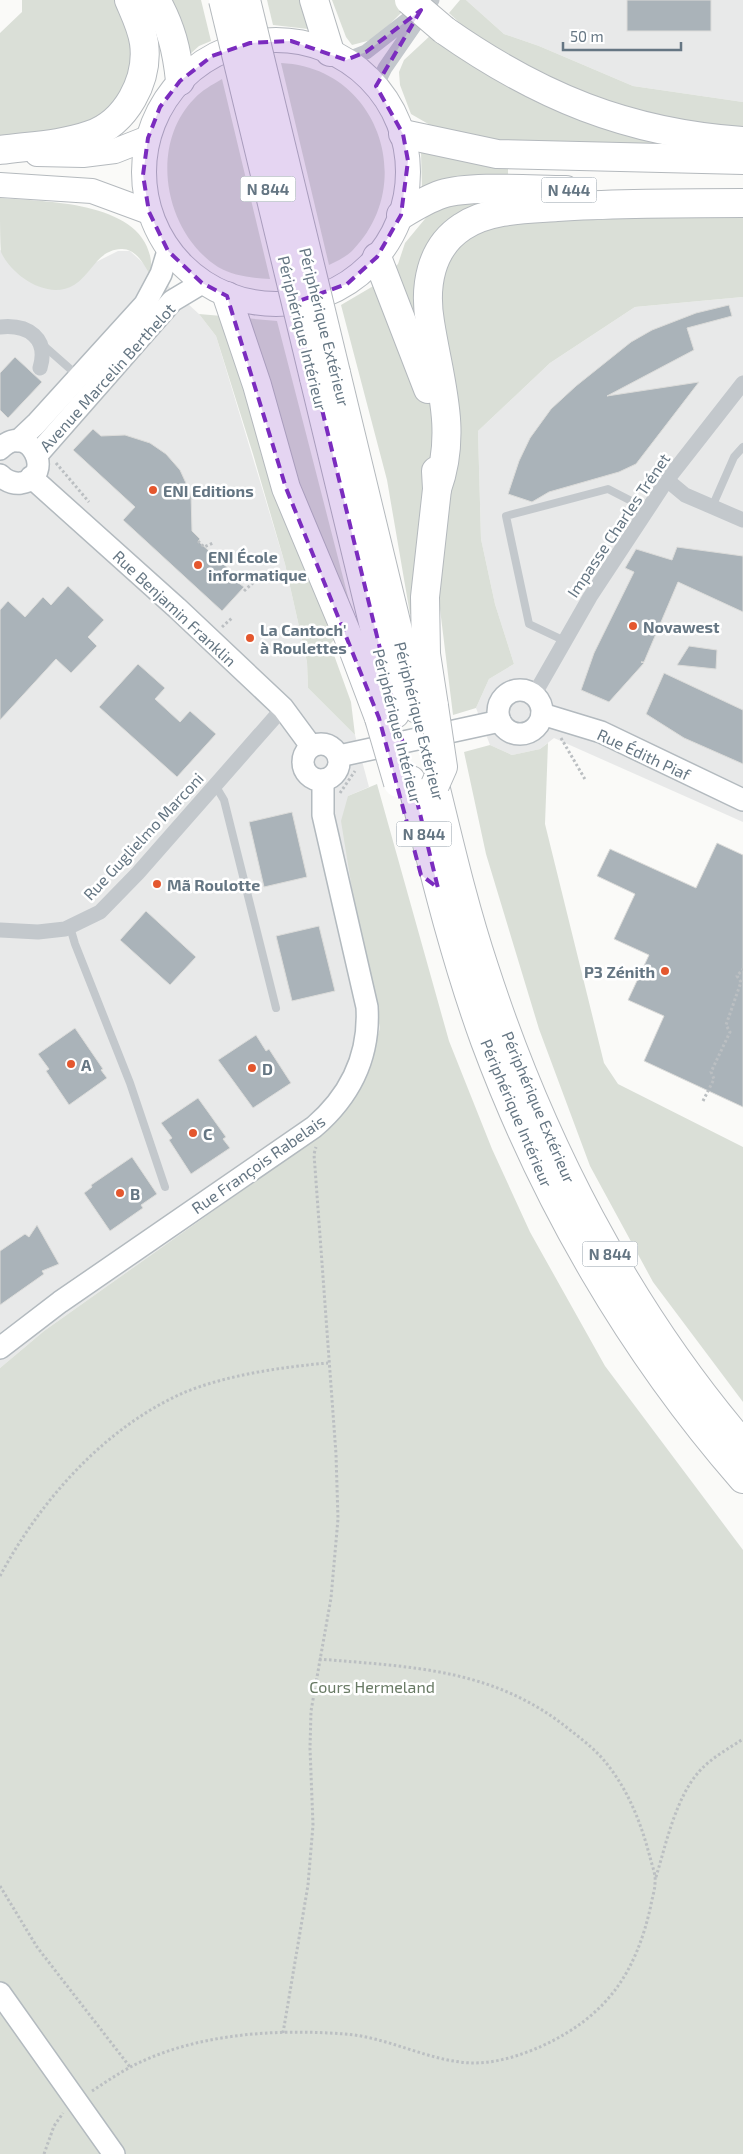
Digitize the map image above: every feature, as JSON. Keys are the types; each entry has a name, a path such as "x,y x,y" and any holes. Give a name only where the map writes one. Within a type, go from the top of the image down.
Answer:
{"highway":[{"path":"0,151 74,140 92,135 120,116 136,91 144,61 144,44 140,26 129,0"},
{"path":"156,0 169,23 175,42 180,81"},
{"name":"Périphérique Intérieur","path":"223,0 325,375 406,712 415,783 438,888 459,962 491,1056 553,1196 588,1260 646,1353 700,1428 743,1479"},
{"name":"Périphérique Extérieur","path":"246,0 325,375"},
{"path":"314,0 338,56"},
{"path":"423,2 444,30 502,69 575,104 621,121 668,132 743,141"},
{"name":"N 444","path":"403,134 497,154 743,160"},
{"name":"N 444","path":"401,216 423,202 444,193 484,190 743,192"},
{"path":"436,489 445,467 447,426 445,397 430,320 428,285 436,256 451,236 475,220 514,211 621,203 743,203"},
{"path":"378,257 426,380 434,410 436,489 424,597 426,654 406,712"},
{"path":"227,296 257,385 286,488 350,641 406,712 443,767 415,783"},
{"name":"Périphérique Extérieur","path":"415,783 525,1081 550,1140 587,1214 639,1302 689,1376 743,1444"}],"main road":[{"path":"290,41 338,56 376,86 392,109 403,134 408,161 407,188 401,216 391,237 378,257 346,284 309,301 268,305 227,296 202,283 168,251 149,212 143,175 148,138 160,107 180,81 212,56 250,42 290,41"},
{"path":"0,151 83,155 115,151 148,138"},
{"path":"0,185 92,190 149,212"}],"street":[{"path":"338,56 366,52 423,2"},
{"path":"376,86 423,2"},
{"name":"Avenue Marcelin Berthelot","path":"9,445 79,377 145,304 161,274 168,251"},
{"name":"Avenue Marcelin Berthelot","path":"37,455 172,301 202,283"},
{"path":"0,328 11,326 25,329 43,345 43,358 40,368"},
{"name":"Impasse Charles Trénet","path":"534,695 590,597 667,480 743,383"},
{"path":"1,477 13,483 26,481 32,478 38,467 37,455 30,445 9,445"},
{"name":"Rue Benjamin Franklin","path":"32,478 177,608 283,708 311,746"},
{"path":"667,480 685,495 743,520"},
{"path":"520,690 534,695 542,707 542,714 536,727 524,734 509,732 500,721 498,707 506,694 520,690"},
{"name":"Rue Guglielmo Marconi","path":"0,930 38,932 70,927 100,912 113,900 283,708"},
{"name":"Rue Édith Piaf","path":"542,714 600,732 743,800"},
{"path":"339,756 500,721"},
{"path":"322,743 328,744 339,756 336,772 323,780 311,777 304,768 304,756 311,746 322,743"},
{"name":"Rue François Rabelais","path":"0,1348 60,1302 314,1127 335,1107 352,1084 364,1053 368,1021 367,1007 323,815 323,780"},
{"path":"0,1993 114,2154"}],"lane":[{"path":"43,345 79,377"},
{"path":"712,507 734,457 743,447"},
{"path":"565,641 529,624 506,516 608,489 648,509"},
{"path":"215,785 224,800 276,1008"},
{"path":"70,927 130,1083 165,1187"}],"path":[{"path":"198,541 204,547 213,543"},
{"path":"244,592 254,581"},
{"path":"222,627 232,618"},
{"path":"560,734 563,744 586,781"},
{"path":"338,798 358,767"},
{"path":"703,1101 714,1079 711,1072 730,1032 726,1025 741,982 737,976 743,969"},
{"path":"283,2033 311,1861 313,1825 310,1748 311,1711 331,1598 338,1519 336,1454 314,1154"},
{"path":"0,1576 32,1521 47,1503 102,1447 146,1414 175,1397 199,1388 274,1370 328,1363"},
{"path":"319,1658 428,1668 468,1677 534,1705 587,1744 606,1762 621,1784 644,1833 656,1879"},
{"path":"44,2154 54,2126 67,2108 130,2067 155,2056 217,2039 251,2034 347,2034 382,2041 430,2056 463,2062 496,2061 529,2052 563,2037 586,2022 615,1991 628,1971 643,1939 656,1879 677,1811 697,1774 722,1752 743,1739"},
{"path":"0,1886 37,1947 130,2067"}],"highlighted area":[{"path":"421,10 376,86 403,134 408,161 401,215 377,257 347,284 296,302 438,888 421,875 379,718 286,488 227,296 202,283 168,251 149,212 143,175 148,138 160,107 180,81 212,56 250,43 291,41 346,60 366,52"}],"shaded area":[{"path":"466,0 743,0 743,102 633,86 539,46 504,34"},
{"path":"0,250 85,275 94,263 118,251 130,251 199,314 216,336 285,564 307,662 308,688 355,735 369,787 348,796 356,914 380,1028 363,1082 341,1111 289,1157 44,1331 0,1368"},
{"path":"743,297 743,822 554,738 540,749 512,755 490,745 476,708 489,679 514,664 495,604 481,539 478,431 550,363 635,307"}],"green space":[{"path":"22,0 122,0 136,34 133,83 94,128 0,138 0,33 22,12"},
{"path":"170,0 201,0 211,41 199,46 189,55"},
{"path":"267,0 306,0 317,30 273,25"},
{"path":"332,0 395,0 405,9 375,39 352,45 346,37"},
{"path":"460,0 466,0 504,34 539,46 633,86 743,102 743,134 720,150 530,146 437,129 411,114 400,85 399,72 404,60 432,34 462,25 449,13"},
{"path":"281,63 314,69 342,85 363,106 378,133 384,163 383,194 372,224 352,251 329,265"},
{"path":"222,79 270,279 230,273 218,267 200,252 185,233 175,211 169,188 167,164 171,140 180,118 197,96"},
{"path":"421,152 474,163 508,167 508,181 422,189"},
{"path":"0,198 72,205 97,210 120,219 138,233 149,251 151,276 135,254 126,249 121,249 106,253 80,280 64,289 42,288 32,283 13,269 1,252"},
{"path":"467,201 719,212 743,217 743,297 635,307 550,363 478,431 481,539 495,604 514,664 489,679 476,708 453,715 440,609 410,614 387,480 341,305 375,285 398,264 405,243 434,208"},
{"path":"199,314 277,321 354,620 330,644 351,702 355,735 308,688 307,662 285,564 253,454 216,336"},
{"path":"548,743 545,824 604,1063 618,1084 743,1147 743,1402 653,1282 590,1166 539,1029 486,854 464,752 490,745 512,755 540,749"},
{"name":"Cours Hermeland","path":"377,784 449,1041 492,1149 530,1232 605,1366 743,1550 743,2154 0,2154 0,1368 44,1331 289,1157 341,1111 363,1082 380,1028 356,914 341,821 348,796"}],"building":[{"path":"627,0 711,0 711,31 627,31"},
{"path":"729,305 732,316 687,328 694,350 607,396 699,382 636,464 619,472 549,492 532,502 508,494 519,461 530,438 551,409 576,386 631,342 652,330 696,313"},
{"path":"15,357 42,382 8,418 0,410 0,373"},
{"name":"ENI Editions","path":"93,429 101,436 125,435 150,443 166,454 180,470 191,494 192,531 200,539 198,541 240,579 237,582 244,587 222,611 123,520 135,507 73,450"},
{"path":"677,547 743,556 743,612 678,582 644,662 641,662 644,663 609,702 581,690 594,653 634,572 625,568 636,549 672,560"},
{"path":"68,586 104,620 88,637 97,646 71,673 56,659 0,720 0,610 8,601 25,617 43,597 51,605"},
{"path":"689,646 717,650 716,669 677,665"},
{"path":"138,664 165,688 155,699 180,722 190,711 216,734 177,777 99,707"},
{"path":"664,673 743,710 743,764 684,738 646,714"},
{"path":"292,812 307,877 264,887 249,822"},
{"path":"717,843 743,855 743,1107 644,1061 664,1016 628,1000 649,955 614,939 635,894 597,876 610,849 696,888"},
{"path":"146,911 196,957 170,985 120,940"},
{"path":"319,926 335,991 292,1001 276,936"},
{"name":"A","path":"75,1028 107,1078 69,1105 46,1071 49,1069 38,1054"},
{"name":"D","path":"256,1035 266,1051 269,1049 291,1083 253,1108 218,1060"},
{"name":"C","path":"198,1098 226,1137 223,1139 230,1148 191,1174 169,1140 172,1138 161,1123"},
{"name":"B","path":"132,1157 157,1194 141,1205 143,1208 110,1231 84,1193 92,1187 91,1185"},
{"path":"37,1225 59,1264 42,1271 44,1274 0,1305 0,1251 25,1234 29,1237"}],"place":[{"name":"ENI Editions","path":"153,490"},
{"name":"ENI École informatique","path":"198,565"},
{"name":"Novawest","path":"633,626"},
{"name":"La Cantoch' à Roulettes","path":"250,638"},
{"name":"Mã Roulotte","path":"157,884"},
{"name":"P3 Zénith","path":"665,971"},
{"name":"A","path":"71,1064"},
{"name":"D","path":"252,1068"},
{"name":"C","path":"193,1133"},
{"name":"B","path":"120,1193"}]}
